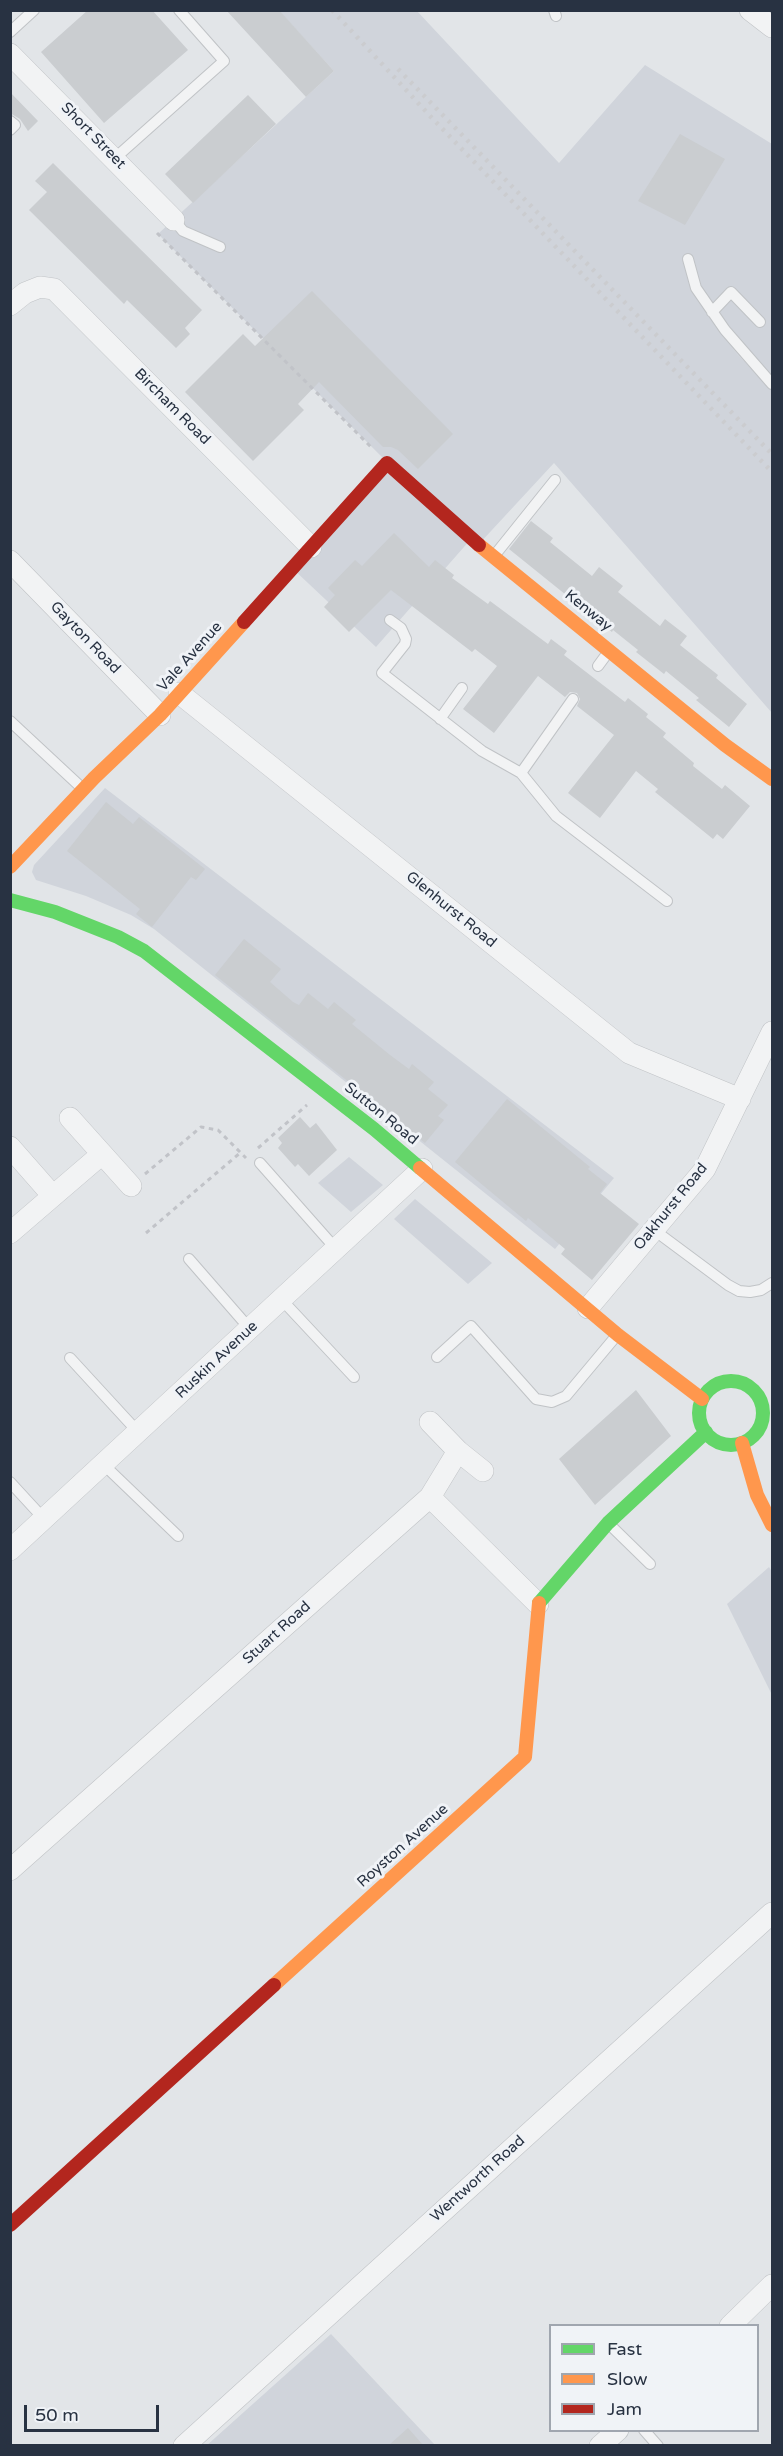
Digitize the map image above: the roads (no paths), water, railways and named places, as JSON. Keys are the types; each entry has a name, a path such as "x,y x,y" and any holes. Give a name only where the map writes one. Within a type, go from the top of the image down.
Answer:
{"street":[{"path":"750,10 772,27"},
{"name":"Short Street","path":"10,54 174,220"},
{"name":"Bircham Road","path":"18,299 40,287 54,289 66,298 311,548"},
{"name":"Vale Avenue","path":"10,867 83,790 160,715 387,463"},
{"name":"Kenway","path":"387,463 471,539 725,745 772,779"},
{"name":"Gayton Road","path":"10,561 160,715"},
{"name":"Glenhurst Road","path":"179,693 629,1053 740,1099"},
{"name":"Sutton Road","path":"10,900 66,916 118,937 144,951 324,1089 422,1168 618,1335 702,1399"},
{"name":"Oakhurst Road","path":"588,1308 705,1169 772,1032"},
{"path":"70,1118 131,1186"},
{"path":"10,1147 53,1196"},
{"path":"10,1233 102,1154"},
{"name":"Ruskin Avenue","path":"10,1550 422,1168"},
{"path":"732,1381 754,1390 768,1407 758,1430 742,1443 722,1443 706,1432 699,1416 702,1399 710,1389 720,1383 732,1381"},
{"path":"744,1384 763,1381"},
{"path":"430,1422 458,1451 483,1471"},
{"path":"430,1497 538,1604 608,1523 706,1432"},
{"path":"742,1443 757,1495 772,1525"},
{"name":"Stuart Road","path":"10,1870 430,1497 458,1451"},
{"name":"Royston Avenue","path":"10,2225 525,1757 538,1604"},
{"name":"Wentworth Road","path":"184,2445 772,1913"},
{"path":"731,2324 772,2285"},
{"path":"600,2445 616,2432"}],"lane":[{"path":"10,32 34,10"},
{"path":"114,159 224,61 179,10"},
{"path":"10,121 15,125 10,130"},
{"path":"174,220 183,231 220,247"},
{"path":"688,259 696,288 712,312 772,384"},
{"path":"712,312 731,292 760,322"},
{"path":"494,556 555,480"},
{"path":"390,620 401,628 406,639 405,644 382,673 482,751 521,773 556,816 667,901"},
{"path":"598,666 609,650"},
{"path":"440,719 462,688"},
{"path":"521,773 573,699"},
{"path":"10,721 83,790"},
{"path":"260,1163 336,1249"},
{"path":"654,1230 739,1291 761,1290 772,1283"},
{"path":"189,1259 250,1329"},
{"path":"282,1300 354,1377"},
{"path":"437,1357 471,1326 536,1399 552,1402 566,1396 618,1335"},
{"path":"70,1358 138,1432"},
{"path":"103,1464 178,1536"},
{"path":"10,1482 44,1519"},
{"path":"608,1523 650,1564"},
{"path":"646,2432 658,2445"}],"railway":[{"path":"332,10 432,118 772,472"},
{"path":"398,69 772,454"}]}
